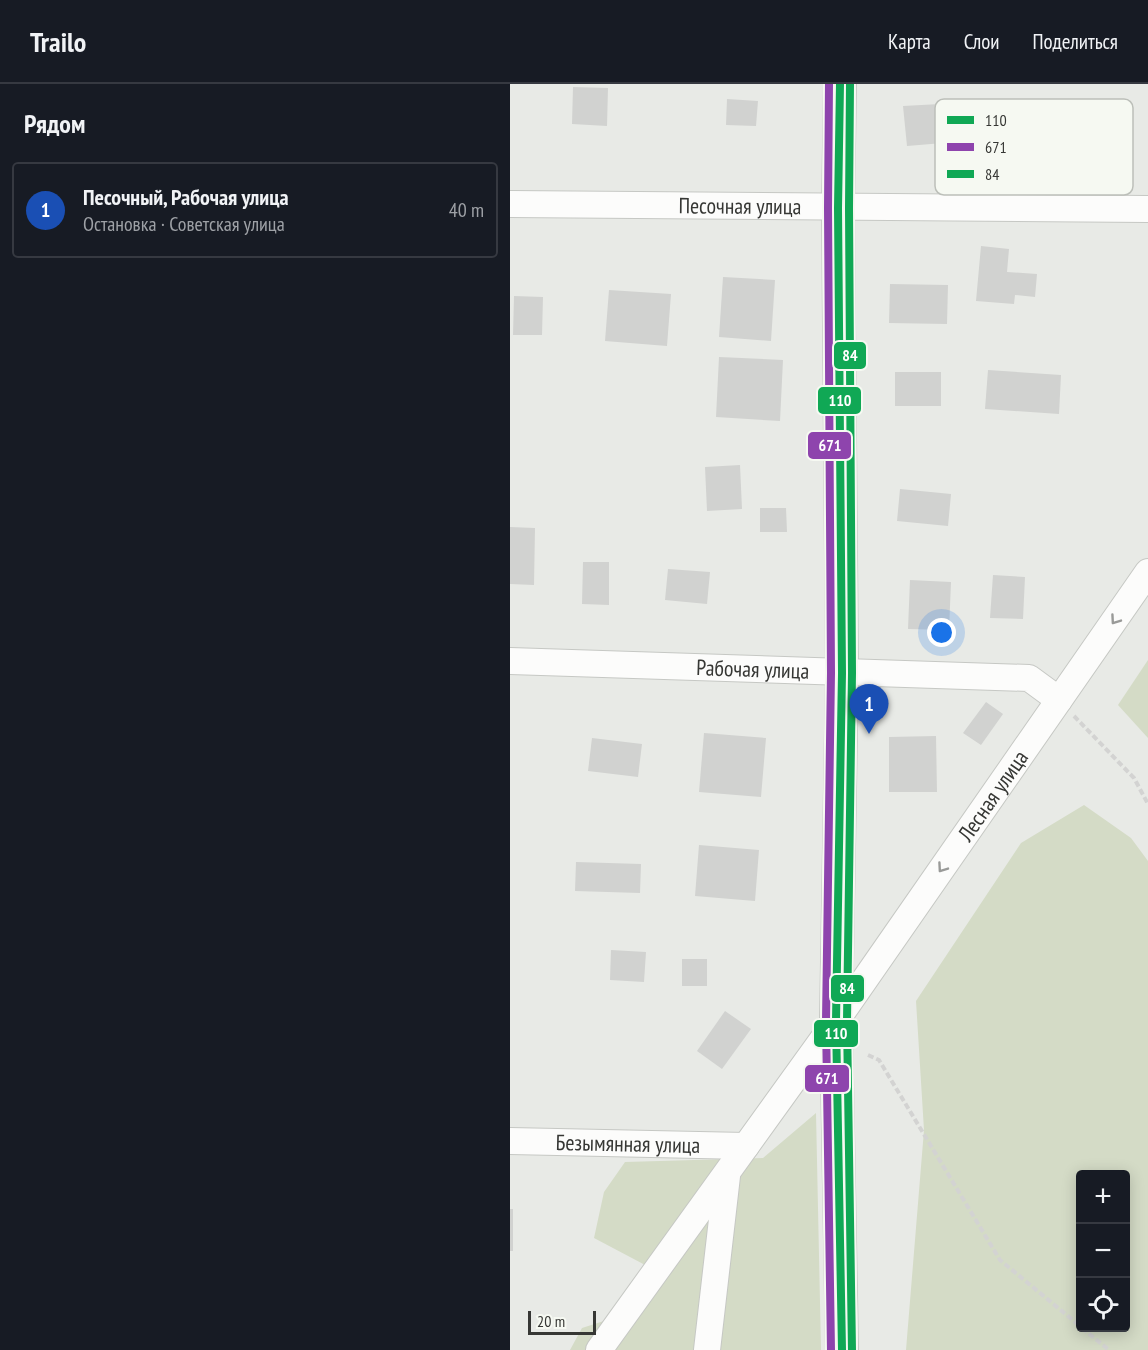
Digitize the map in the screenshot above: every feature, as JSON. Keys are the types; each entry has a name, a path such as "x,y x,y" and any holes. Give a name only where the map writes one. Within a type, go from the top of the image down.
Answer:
{"main road":[{"path":"840,84 838,208 842,673 836,1021 842,1350"}],"street":[{"name":"Песочная улица","path":"510,204 1148,210"},
{"name":"Лесная улица","path":"599,1350 836,1021 1148,572"},
{"name":"Рабочая улица","path":"510,661 1029,678 1059,700"},
{"name":"Безымянная улица","path":"510,1141 746,1146"},
{"path":"707,1350 727,1172"}],"path":[{"path":"1059,700 1134,778 1148,804"},
{"path":"868,1055 879,1059 1000,1260 1076,1323"},
{"path":"1087,1332 1109,1350"}],"green space":[{"path":"1148,660 1148,738 1118,705"},
{"path":"1084,805 1131,838 1148,861 1148,1350 906,1350 924,1130 916,1001 1021,843"},
{"path":"816,1113 821,1350 570,1350 582,1328 635,1311 647,1266 594,1238 604,1192 625,1162 763,1158"}],"building":[{"path":"573,87 608,88 607,126 572,124"},
{"path":"727,99 758,101 756,126 726,125"},
{"path":"935,104 935,144 907,146 903,106"},
{"path":"981,246 1009,249 1007,272 1037,274 1035,297 1015,295 1014,304 976,301"},
{"path":"723,277 775,280 771,341 719,337"},
{"path":"890,284 948,285 947,324 889,323"},
{"path":"609,290 671,294 667,346 605,341"},
{"path":"514,296 543,297 542,335 513,335"},
{"path":"719,357 783,360 780,421 716,417"},
{"path":"988,370 1061,375 1059,414 985,409"},
{"path":"895,372 941,372 941,406 895,406"},
{"path":"740,465 742,509 707,511 705,467"},
{"path":"900,489 951,494 948,526 897,521"},
{"path":"760,508 786,508 787,532 760,532"},
{"path":"510,527 535,528 534,585 510,584"},
{"path":"583,562 609,562 609,605 582,604"},
{"path":"668,569 710,572 707,604 665,600"},
{"path":"993,575 1025,577 1023,619 990,618"},
{"path":"910,580 951,582 949,630 908,629"},
{"path":"986,702 1003,714 981,745 963,733"},
{"path":"704,733 766,738 761,797 699,792"},
{"path":"936,736 937,792 889,792 889,737"},
{"path":"592,738 642,744 638,777 588,771"},
{"path":"699,845 759,850 755,901 695,896"},
{"path":"576,862 641,864 640,893 575,891"},
{"path":"611,950 646,952 644,982 610,980"},
{"path":"682,959 707,959 707,986 682,986"},
{"path":"725,1011 751,1029 722,1069 697,1051"},
{"path":"510,1209 513,1209 513,1251 510,1251"}],"transit line":[{"name":"671","path":"829,84 831,673 826,1021 831,1350"},
{"name":"110","path":"840,84 838,208 842,673 836,1021 842,1350"},
{"name":"84","path":"850,84 852,673 847,1021 852,1350"}],"place":[{"name":"Песочный, Рабочая улица","path":"869,734"}]}
